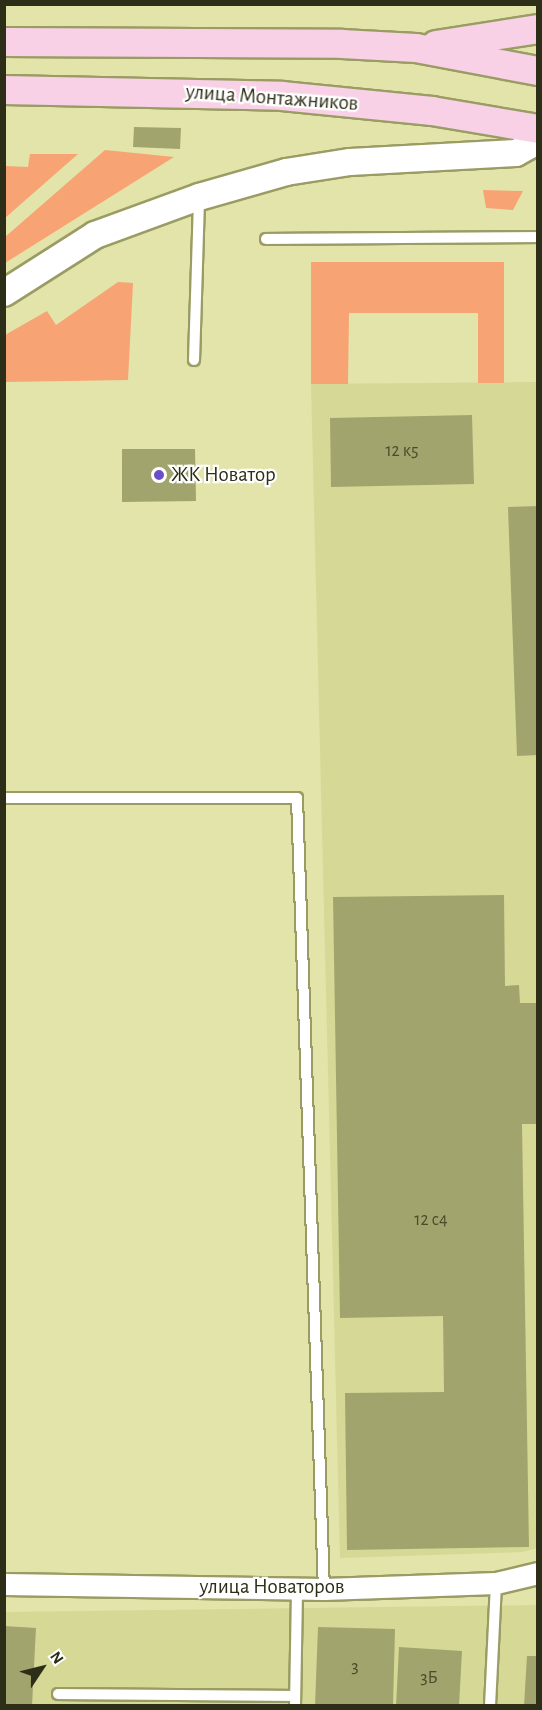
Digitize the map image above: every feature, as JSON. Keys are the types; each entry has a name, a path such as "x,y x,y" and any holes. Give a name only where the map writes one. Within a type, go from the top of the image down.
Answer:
{"main road":[{"path":"416,48 537,29"},
{"path":"7,41 342,44 416,48 537,71"},
{"name":"улица Монтажников","path":"4,90 282,96 432,111 537,129"}],"street":[{"path":"4,293 95,235 199,196 286,172 350,162 516,153 537,141"},
{"name":"улица Новаторов","path":"4,1584 324,1588 496,1583 537,1573"}],"lane":[{"path":"194,360 199,196"},
{"path":"266,239 537,237"},
{"path":"4,798 297,798 324,1588"},
{"path":"490,1706 496,1583"},
{"path":"58,1694 295,1701 297,1588"}],"shaded area":[{"path":"105,150 174,157 5,263 5,237"},
{"path":"30,154 78,154 5,218 5,166 28,167"},
{"path":"483,190 523,191 513,210 486,208"},
{"path":"311,262 504,262 504,383 478,383 478,313 349,313 348,384 311,384"},
{"path":"118,282 133,283 128,380 5,382 5,335 47,311 56,325"},
{"path":"537,382 538,1548 522,1552 340,1558 311,384"},
{"path":"537,1605 537,1705 5,1705 4,1612"}],"building":[{"path":"134,127 181,128 180,149 133,147"},
{"path":"472,415 474,484 331,487 330,418"},
{"name":"ЖК Новатор","path":"122,449 195,449 196,501 122,502"},
{"path":"538,506 538,755 517,756 508,507"},
{"path":"504,895 505,986 519,985 520,1003 538,1003 538,1124 522,1124 529,1547 347,1550 345,1393 444,1392 443,1316 340,1318 333,897"},
{"path":"4,1626 36,1628 32,1706 4,1706"},
{"path":"318,1627 395,1629 393,1706 315,1706"},
{"path":"399,1647 462,1651 459,1706 396,1706"},
{"path":"527,1656 538,1656 538,1706 524,1706"}],"place":[{"name":"ЖК Новатор","path":"159,475"}]}
